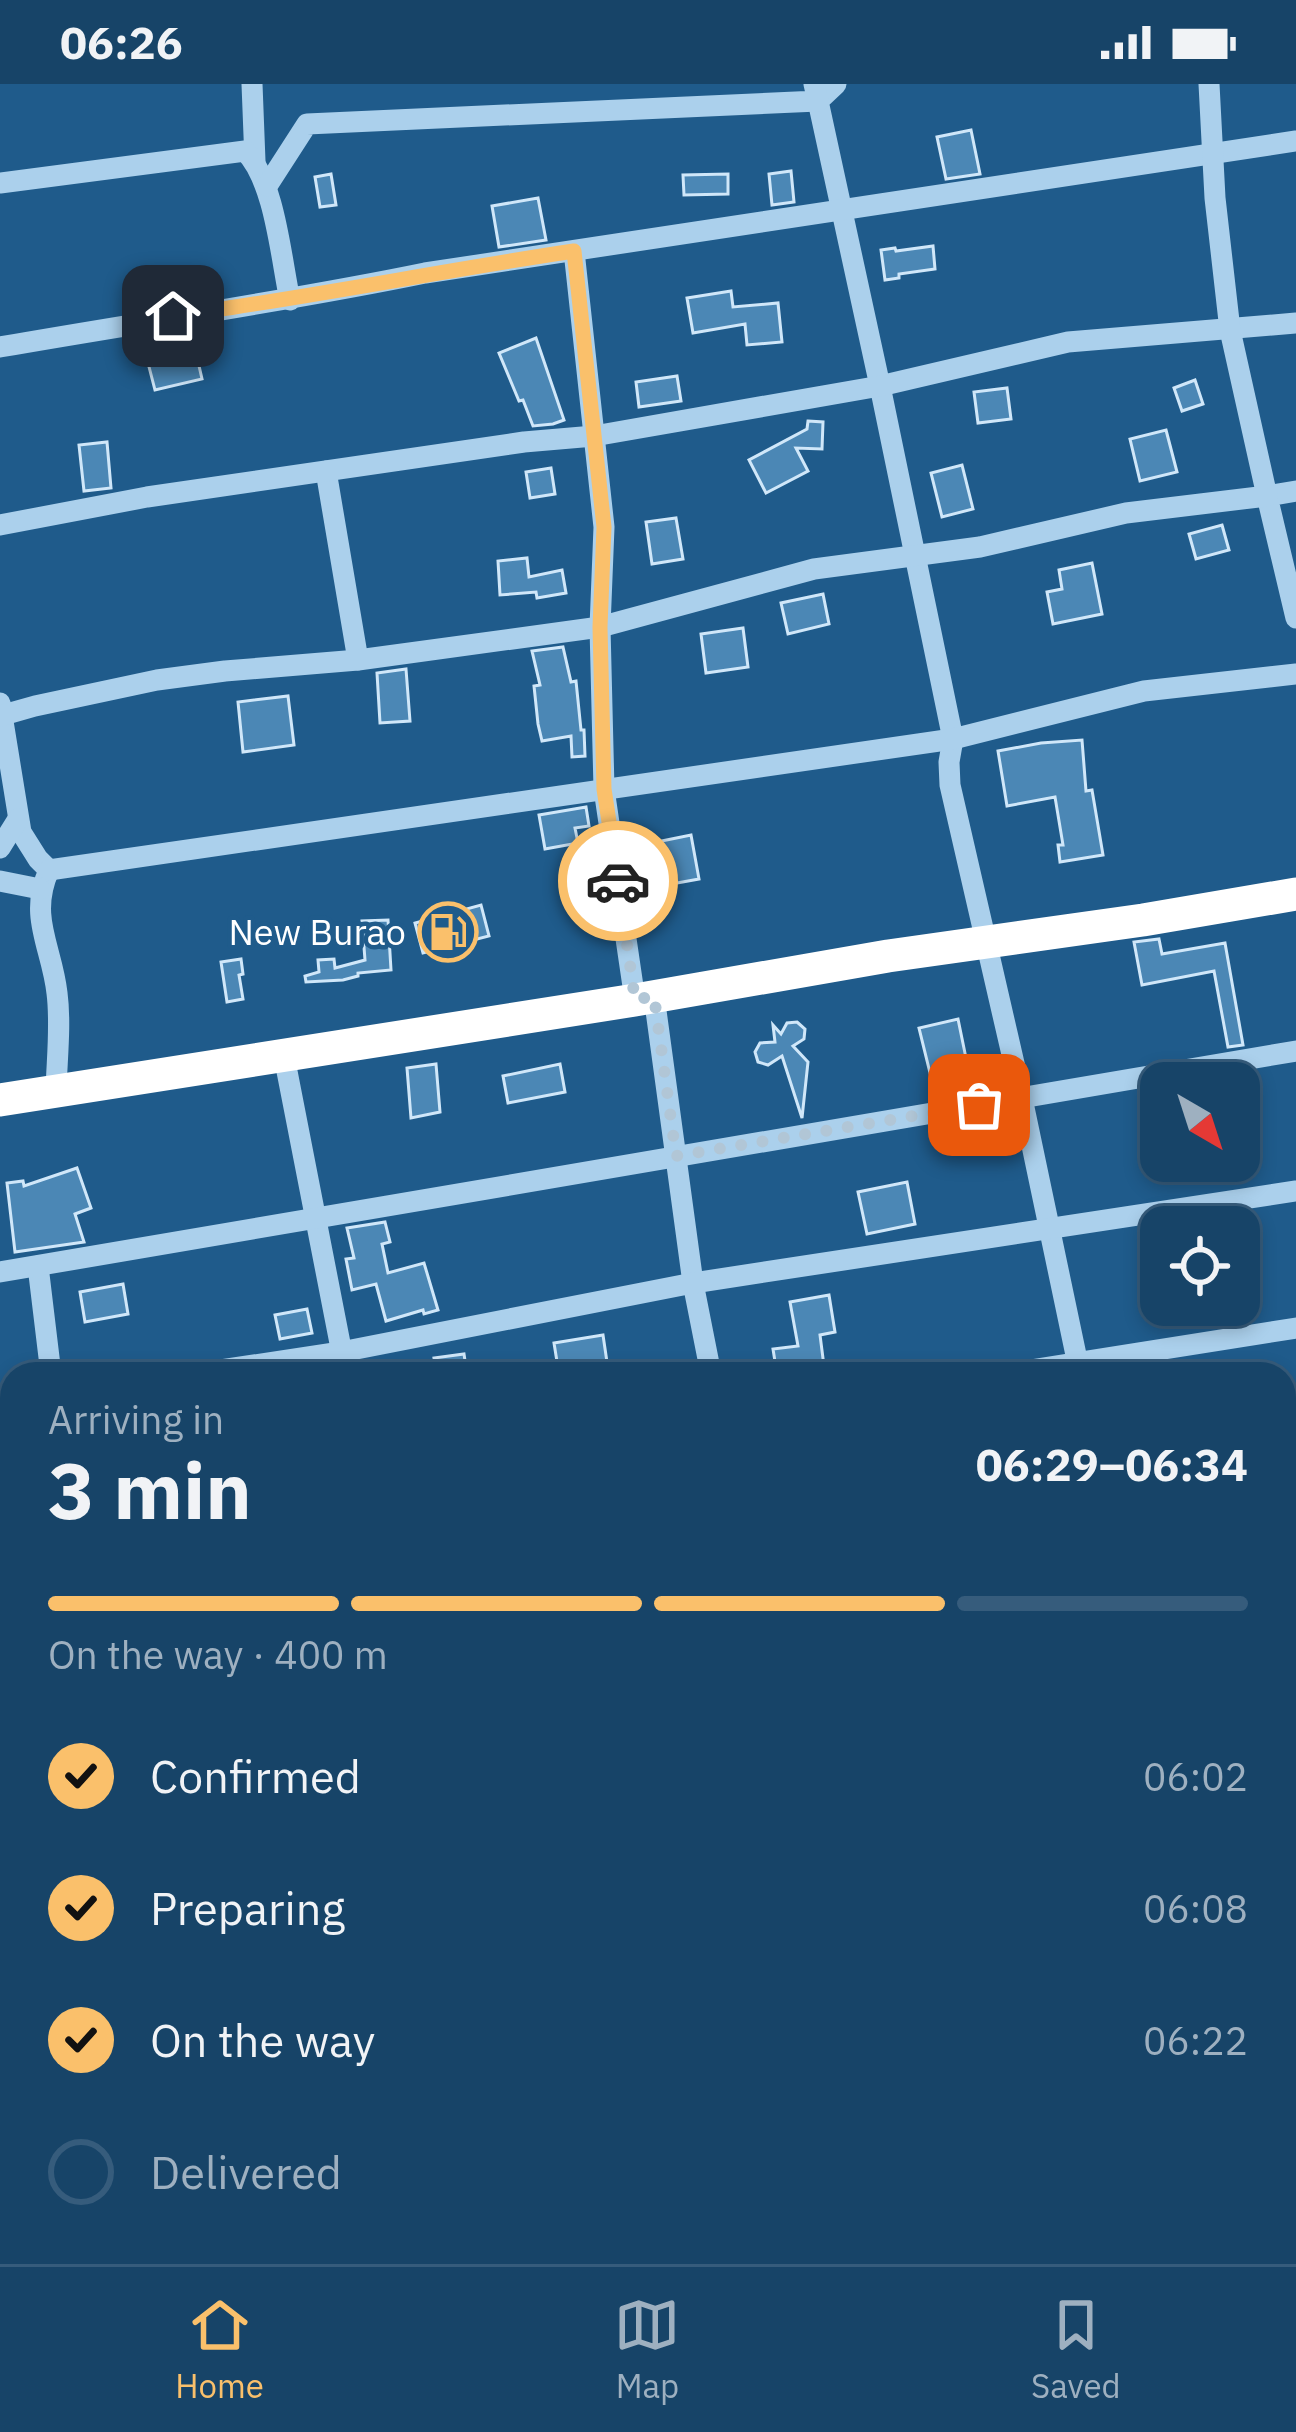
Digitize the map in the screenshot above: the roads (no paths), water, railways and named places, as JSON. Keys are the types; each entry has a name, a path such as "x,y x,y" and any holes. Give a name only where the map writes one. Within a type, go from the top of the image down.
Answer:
{"highway":[{"path":"0,1100 1296,894"}],"street":[{"path":"252,84 255,161"},
{"path":"267,186 307,124 816,93 836,84"},
{"path":"1209,84 1215,198 1230,330 1296,618"},
{"path":"816,93 953,740 950,785 1078,1362"},
{"path":"0,346 425,274 1296,141"},
{"path":"0,183 245,152 267,186 290,300"},
{"path":"574,251 604,527 600,627 604,789 676,1156 709,1362"},
{"path":"0,525 147,497 594,436 880,386 1068,342 1296,323"},
{"path":"326,471 358,660"},
{"path":"56,1090 57,991 44,942 45,879 18,819 1,712 157,680 358,660 600,627 814,569 980,547 1126,513 1296,491"},
{"path":"0,881 45,879 604,789 953,740 1144,691 1296,674"},
{"path":"0,848 18,819"},
{"path":"0,1272 1296,1052"},
{"path":"284,1056 344,1362"},
{"path":"348,1362 693,1283 1296,1191"},
{"path":"38,1266 50,1362"},
{"path":"1112,1362 1296,1328"}],"place":[{"name":"New Burao","path":"448,932"}]}
